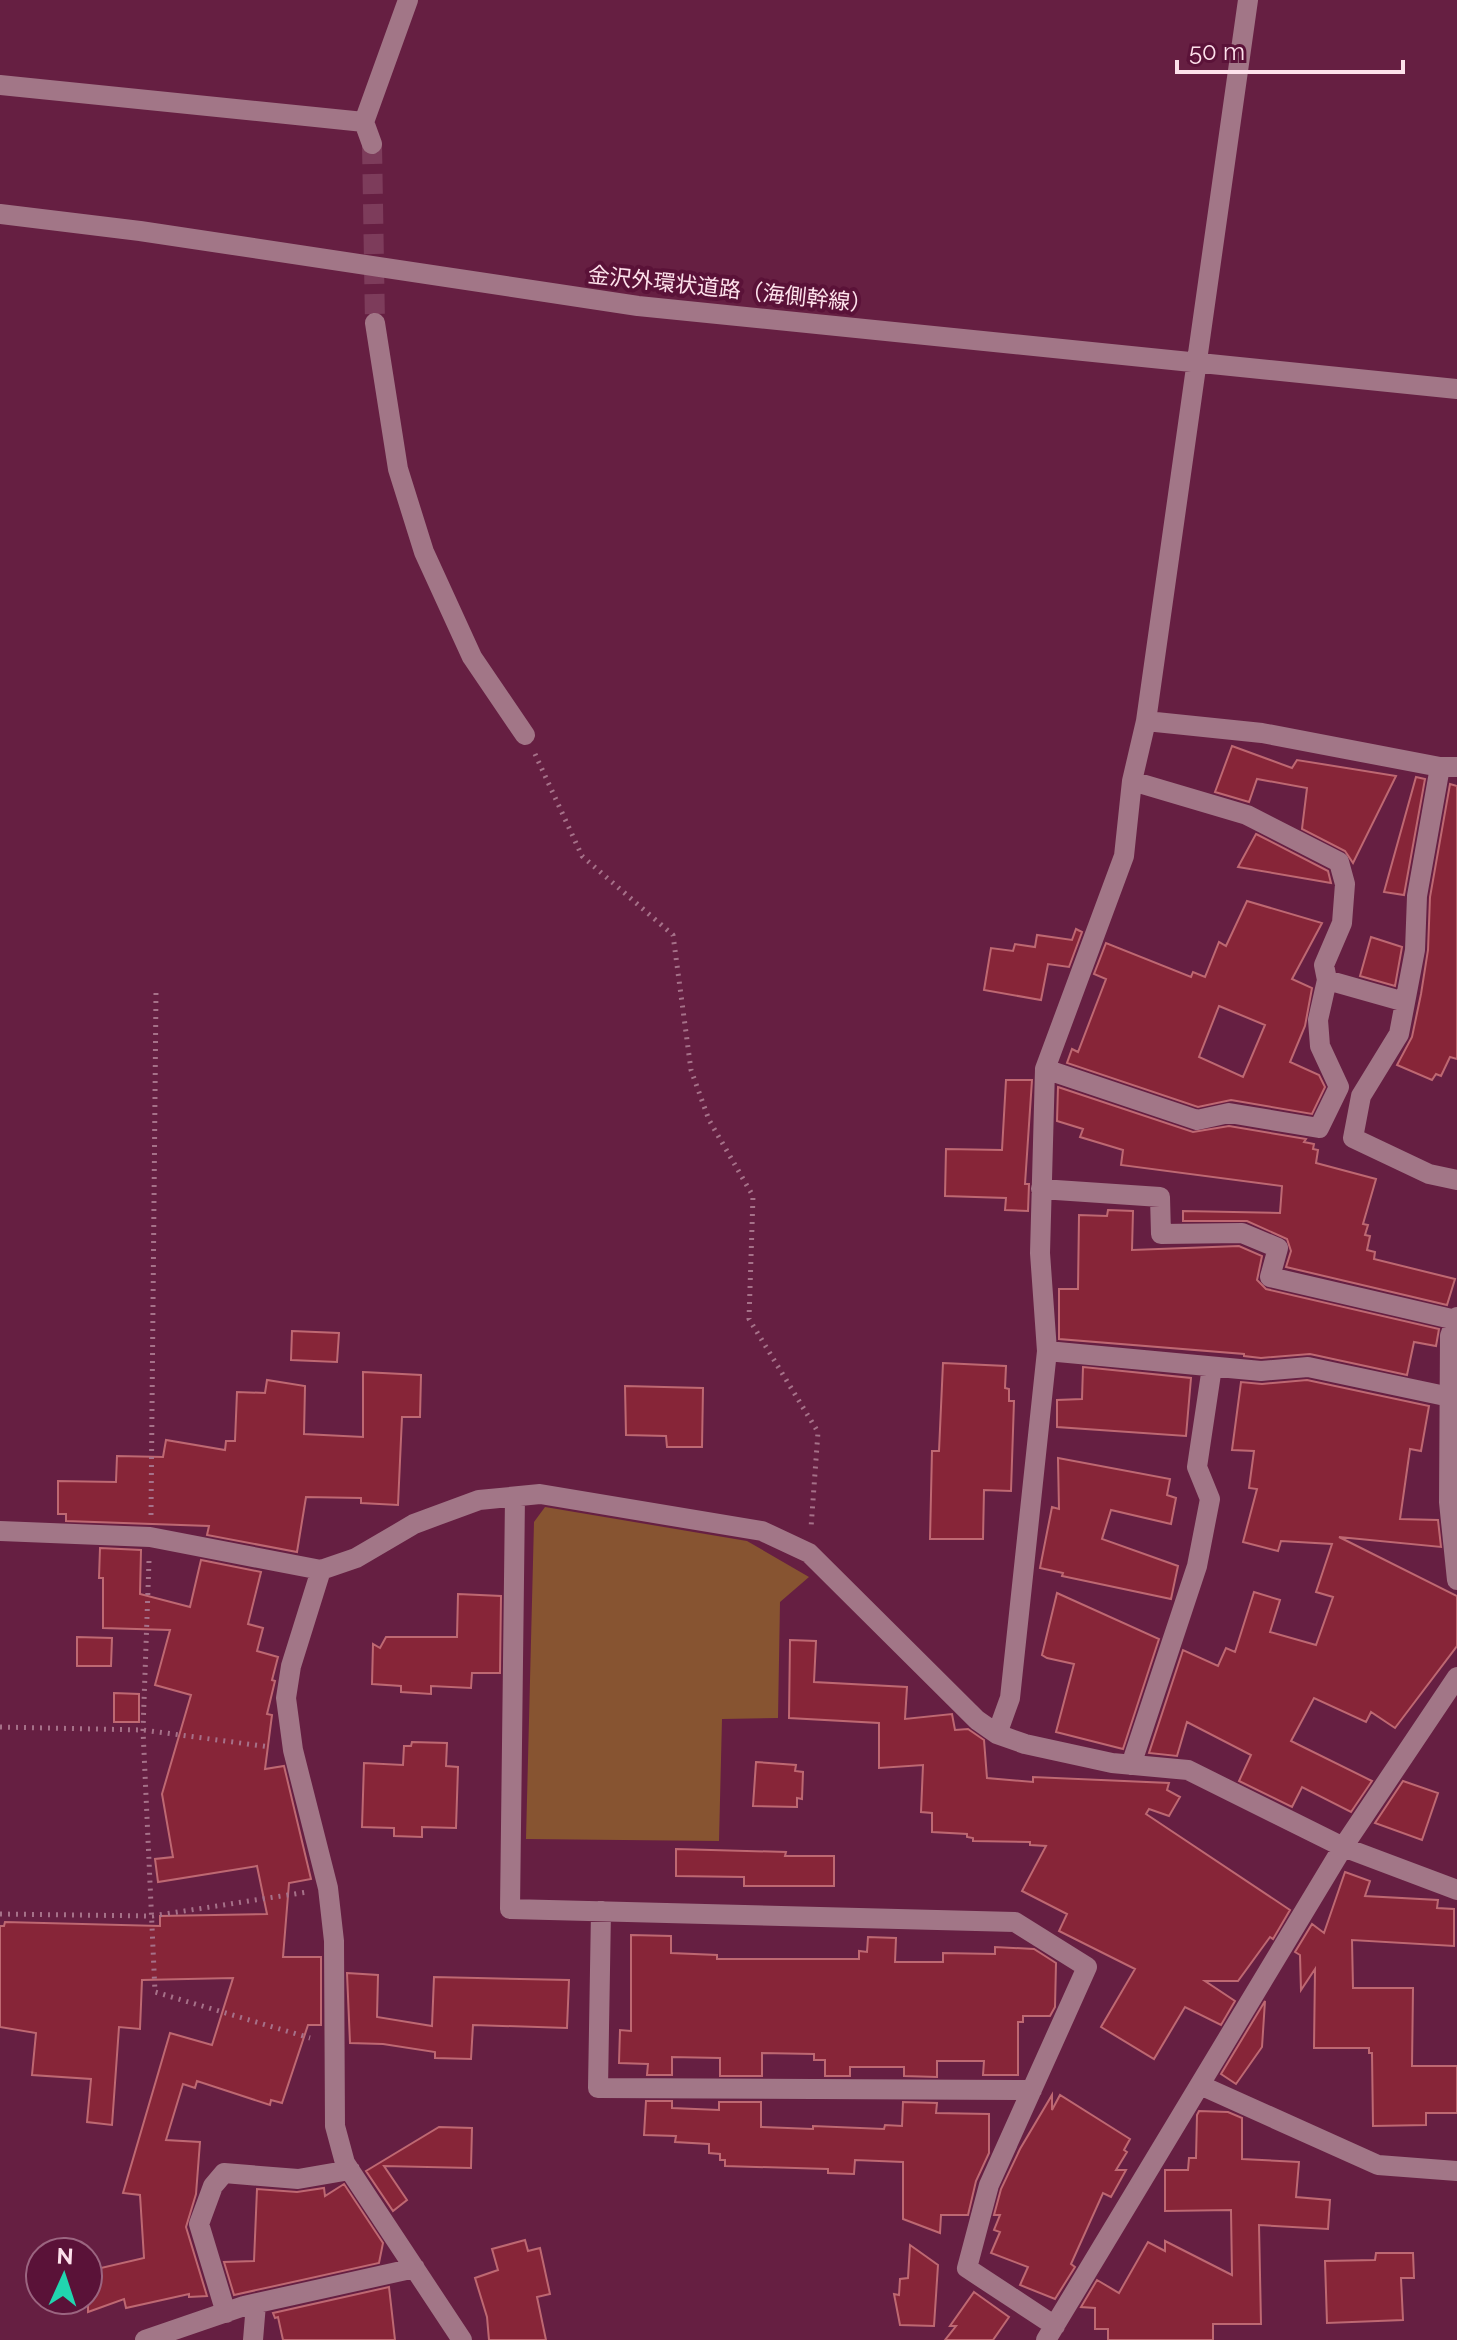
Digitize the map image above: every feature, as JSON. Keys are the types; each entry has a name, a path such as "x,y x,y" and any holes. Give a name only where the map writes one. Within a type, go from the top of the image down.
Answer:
{"street":[{"path":"372,144 364,122 408,0"},
{"path":"997,1734 1010,1698 1047,1351 1040,1253 1045,1069 1124,856 1132,781 1146,721 1248,0"},
{"path":"0,85 364,122"},
{"name":"金沢外環状道路（海側幹線）","path":"0,214 155,233 638,306 1457,389"},
{"path":"375,323 398,469 424,552 472,657 525,735"},
{"path":"1146,721 1262,733 1449,767 1417,896 1415,950 1399,1034 1361,1096 1353,1138"},
{"path":"1132,781 1247,815 1339,862 1345,884 1342,923 1324,965 1327,980 1318,1020 1320,1046 1339,1087 1361,1096"},
{"path":"1327,980 1405,1002"},
{"path":"1045,1069 1197,1120 1229,1113 1319,1128 1353,1138 1429,1174 1457,1180"},
{"path":"1319,1128 1339,1087"},
{"path":"1041,1189 1160,1197 1161,1234 1242,1233 1278,1248 1270,1277 1456,1318 1450,1336 1449,1502 1457,1580"},
{"path":"1047,1351 1261,1371 1308,1367 1450,1397"},
{"path":"1131,1765 1197,1566 1210,1499 1197,1467 1212,1367"},
{"path":"0,1531 150,1537 321,1570 356,1558 414,1524 479,1500 540,1494 762,1531 809,1553 977,1720 997,1734 1025,1744 1131,1765 1188,1770 1343,1847 1457,1890"},
{"path":"515,1497 510,1909 1015,1922 1087,1967 989,2185 967,2268 1051,2333 1343,1847 1457,1677"},
{"path":"321,1570 291,1666 286,1698 293,1750 328,1888 334,1941 335,2126 345,2163 462,2340"},
{"path":"601,1911 598,2088 1032,2090"},
{"path":"1200,2085 1378,2165 1457,2171"},
{"path":"226,2313 199,2224 213,2186 224,2173 298,2179 350,2170"},
{"path":"145,2340 256,2304 415,2268"},
{"path":"253,2340 256,2304"}],"path":[{"path":"525,735 545,771 582,856 673,935 691,1070 709,1120 753,1196 749,1319 818,1432 809,1553"},
{"path":"156,992 150,1537 143,1730 155,1992 334,2045"},
{"path":"0,1727 143,1730 293,1750"},
{"path":"0,1914 152,1916 328,1888"}],"shaded area":[{"path":"545,1507 747,1541 809,1577 780,1602 778,1718 722,1719 719,1841 526,1839 534,1522"}],"building":[{"path":"1232,746 1292,768 1297,760 1396,776 1353,863 1345,851 1302,829 1307,788 1257,779 1249,802 1215,792"},
{"path":"1416,777 1425,779 1404,895 1384,892"},
{"path":"1450,784 1457,786 1457,1059 1450,1057 1441,1076 1436,1074 1432,1080 1397,1065 1412,1037 1421,994 1428,950 1430,897"},
{"path":"1256,834 1328,871 1331,883 1238,867"},
{"path":"1247,901 1322,923 1292,979 1312,988 1305,1026 1290,1062 1319,1075 1325,1087 1312,1114 1231,1100 1198,1107 1067,1063 1072,1049 1078,1052 1106,979 1094,974 1106,943 1191,977 1193,972 1205,977 1219,942 1226,946","holes":["1219,1006 1265,1025 1243,1077 1199,1057"]},
{"path":"1076,929 1082,932 1069,967 1048,964 1041,1000 984,990 991,948 1013,951 1015,944 1035,947 1037,935 1072,940"},
{"path":"1371,937 1402,947 1395,986 1360,976"},
{"path":"1006,1080 1032,1080 1025,1184 1029,1184 1028,1211 1005,1210 1006,1198 945,1196 946,1149 1002,1150"},
{"path":"1058,1087 1193,1132 1229,1126 1306,1139 1304,1142 1314,1144 1313,1149 1318,1150 1316,1163 1376,1179 1363,1224 1368,1225 1365,1235 1370,1236 1367,1250 1375,1252 1374,1259 1455,1279 1447,1305 1286,1267 1291,1251 1287,1239 1247,1221 1183,1221 1183,1211 1280,1213 1282,1186 1121,1165 1123,1150 1080,1137 1083,1129 1057,1121"},
{"path":"1108,1210 1133,1211 1132,1250 1239,1246 1262,1256 1257,1280 1266,1289 1439,1329 1436,1346 1414,1342 1407,1375 1310,1354 1261,1358 1059,1339 1059,1289 1078,1289 1079,1215 1107,1216"},
{"path":"292,1331 339,1333 337,1362 291,1360"},
{"path":"943,1363 1006,1366 1005,1388 1009,1389 1009,1401 1014,1401 1011,1491 984,1490 983,1539 930,1539 932,1451 939,1451"},
{"path":"1083,1367 1191,1378 1186,1436 1057,1427 1057,1400 1082,1399"},
{"path":"363,1372 421,1375 420,1417 402,1417 398,1505 361,1503 361,1498 306,1497 297,1552 207,1535 209,1526 66,1521 66,1514 58,1514 58,1481 116,1482 117,1456 163,1457 166,1440 225,1450 226,1441 235,1441 237,1392 265,1393 267,1380 305,1386 304,1434 363,1437"},
{"path":"1307,1380 1429,1406 1421,1451 1410,1449 1400,1519 1438,1520 1441,1547 1339,1537 1457,1596 1457,1646 1395,1728 1371,1712 1366,1722 1314,1698 1291,1741 1372,1781 1351,1812 1302,1787 1292,1807 1239,1781 1251,1755 1187,1722 1177,1756 1149,1753 1183,1650 1218,1666 1226,1648 1235,1652 1254,1592 1280,1600 1270,1632 1316,1645 1333,1597 1316,1592 1332,1544 1281,1541 1278,1551 1243,1542 1257,1489 1249,1488 1254,1451 1232,1450 1241,1382 1262,1384"},
{"path":"625,1386 703,1388 702,1447 667,1447 666,1436 626,1435"},
{"path":"1058,1458 1170,1479 1167,1495 1176,1498 1171,1524 1111,1510 1102,1539 1178,1566 1171,1599 1062,1576 1063,1573 1040,1568 1052,1507 1059,1509"},
{"path":"100,1548 141,1550 140,1594 190,1607 201,1560 261,1572 248,1624 263,1628 257,1651 278,1657 267,1714 272,1715 265,1769 284,1766 311,1879 289,1883 283,1957 321,1957 321,2025 308,2025 282,2103 271,2100 270,2105 197,2081 195,2088 183,2084 166,2140 200,2142 196,2194 186,2227 207,2296 189,2297 189,2294 126,2308 124,2299 104,2306 104,2267 144,2258 140,2195 123,2193 170,2033 212,2045 233,1978 142,1980 140,2029 119,2027 112,2125 87,2122 91,2079 32,2075 36,2033 0,2027 0,1926 4,1926 5,1922 160,1926 160,1916 267,1914 257,1866 158,1882 155,1859 173,1857 162,1794 191,1695 155,1685 170,1630 103,1628 103,1578 99,1578"},
{"path":"1057,1593 1159,1639 1123,1749 1056,1732 1074,1664 1042,1655"},
{"path":"458,1594 501,1596 500,1673 472,1673 471,1688 431,1686 431,1694 401,1692 401,1686 372,1684 373,1644 380,1648 386,1637 457,1637"},
{"path":"77,1637 112,1638 111,1666 77,1666"},
{"path":"790,1640 816,1641 814,1682 907,1687 905,1719 952,1714 955,1730 968,1729 984,1740 987,1778 1033,1782 1033,1777 1169,1783 1167,1790 1180,1797 1169,1816 1149,1809 1146,1814 1290,1910 1273,1939 1270,1937 1238,1981 1205,1981 1235,2001 1221,2025 1185,2007 1154,2059 1101,2027 1135,1969 1059,1931 1067,1914 1022,1891 1046,1846 1030,1845 1030,1842 973,1841 967,1834 932,1832 932,1813 921,1812 923,1765 879,1768 879,1723 789,1718"},
{"path":"114,1693 139,1694 139,1722 114,1722"},
{"path":"412,1742 447,1743 446,1766 458,1767 456,1828 422,1827 422,1837 394,1836 394,1828 362,1827 364,1763 403,1765 404,1746 411,1746"},
{"path":"756,1762 796,1765 795,1771 803,1772 802,1799 797,1798 797,1807 753,1806"},
{"path":"1403,1781 1438,1793 1422,1840 1375,1823"},
{"path":"676,1849 834,1856 834,1886 744,1886 744,1877 676,1876"},
{"path":"1345,1872 1370,1881 1365,1896 1438,1900 1437,1908 1454,1909 1454,1946 1352,1940 1353,1988 1413,1988 1412,2066 1457,2066 1457,2113 1426,2113 1426,2125 1373,2126 1372,2053 1369,2053 1369,2048 1314,2048 1315,1969 1301,1990 1300,1955 1295,1952 1312,1924 1324,1933"},
{"path":"631,1935 671,1936 671,1953 717,1955 717,1959 859,1959 859,1951 867,1952 868,1937 896,1938 895,1962 943,1962 943,1953 995,1954 995,1947 1034,1949 1056,1963 1055,2007 1050,2016 1023,2016 1023,2022 1018,2022 1018,2075 983,2075 984,2061 937,2061 937,2077 904,2076 904,2067 850,2067 850,2076 825,2076 825,2060 814,2060 814,2054 762,2053 762,2076 720,2076 720,2058 672,2057 672,2075 647,2075 648,2064 619,2063 620,2030 631,2031"},
{"path":"347,1973 378,1975 377,2017 432,2026 434,1977 569,1980 567,2028 473,2025 471,2059 435,2058 435,2052 383,2044 350,2043"},
{"path":"1265,2001 1262,2047 1236,2084 1221,2074"},
{"path":"1052,2095 1052,2110 1060,2095 1130,2139 1124,2150 1127,2152 1116,2170 1126,2170 1111,2197 1103,2193 1071,2264 1075,2267 1055,2299 1020,2285 1028,2267 991,2253 1000,2232 994,2230 1000,2215 994,2215 1001,2189"},
{"path":"646,2101 672,2101 672,2108 719,2110 719,2102 761,2102 761,2127 813,2129 813,2126 884,2129 885,2125 902,2126 903,2102 937,2103 936,2113 989,2114 989,2153 976,2181 968,2215 941,2215 940,2233 903,2219 903,2162 855,2160 854,2174 828,2173 828,2169 725,2166 720,2154 709,2153 709,2144 675,2142 676,2136 644,2135"},
{"path":"1199,2111 1228,2112 1242,2118 1242,2159 1299,2162 1296,2197 1330,2200 1328,2229 1259,2225 1261,2324 1213,2324 1213,2340 1108,2340 1108,2329 1095,2329 1095,2308 1081,2307 1097,2280 1119,2293 1148,2242 1165,2251 1165,2241 1232,2275 1231,2210 1165,2211 1165,2170 1188,2170 1189,2158 1196,2158"},
{"path":"439,2127 472,2128 471,2168 384,2166 407,2200 393,2211 366,2171"},
{"path":"344,2184 383,2243 379,2263 234,2295 224,2262 254,2261 257,2189 297,2192 324,2188 325,2196"},
{"path":"525,2240 528,2251 540,2248 550,2294 537,2297 546,2340 489,2340 487,2317 475,2278 498,2270 492,2249"},
{"path":"910,2245 938,2265 934,2326 900,2325 894,2294 899,2295 900,2279 908,2278"},
{"path":"1376,2253 1413,2253 1414,2278 1401,2278 1403,2320 1327,2323 1325,2261 1375,2260"},
{"path":"389,2287 395,2340 283,2340 278,2317 275,2318 273,2313"},
{"path":"974,2292 1009,2317 993,2340 945,2340 956,2326 950,2326"}],"tunnel":[{"path":"372,144 375,323"}]}
